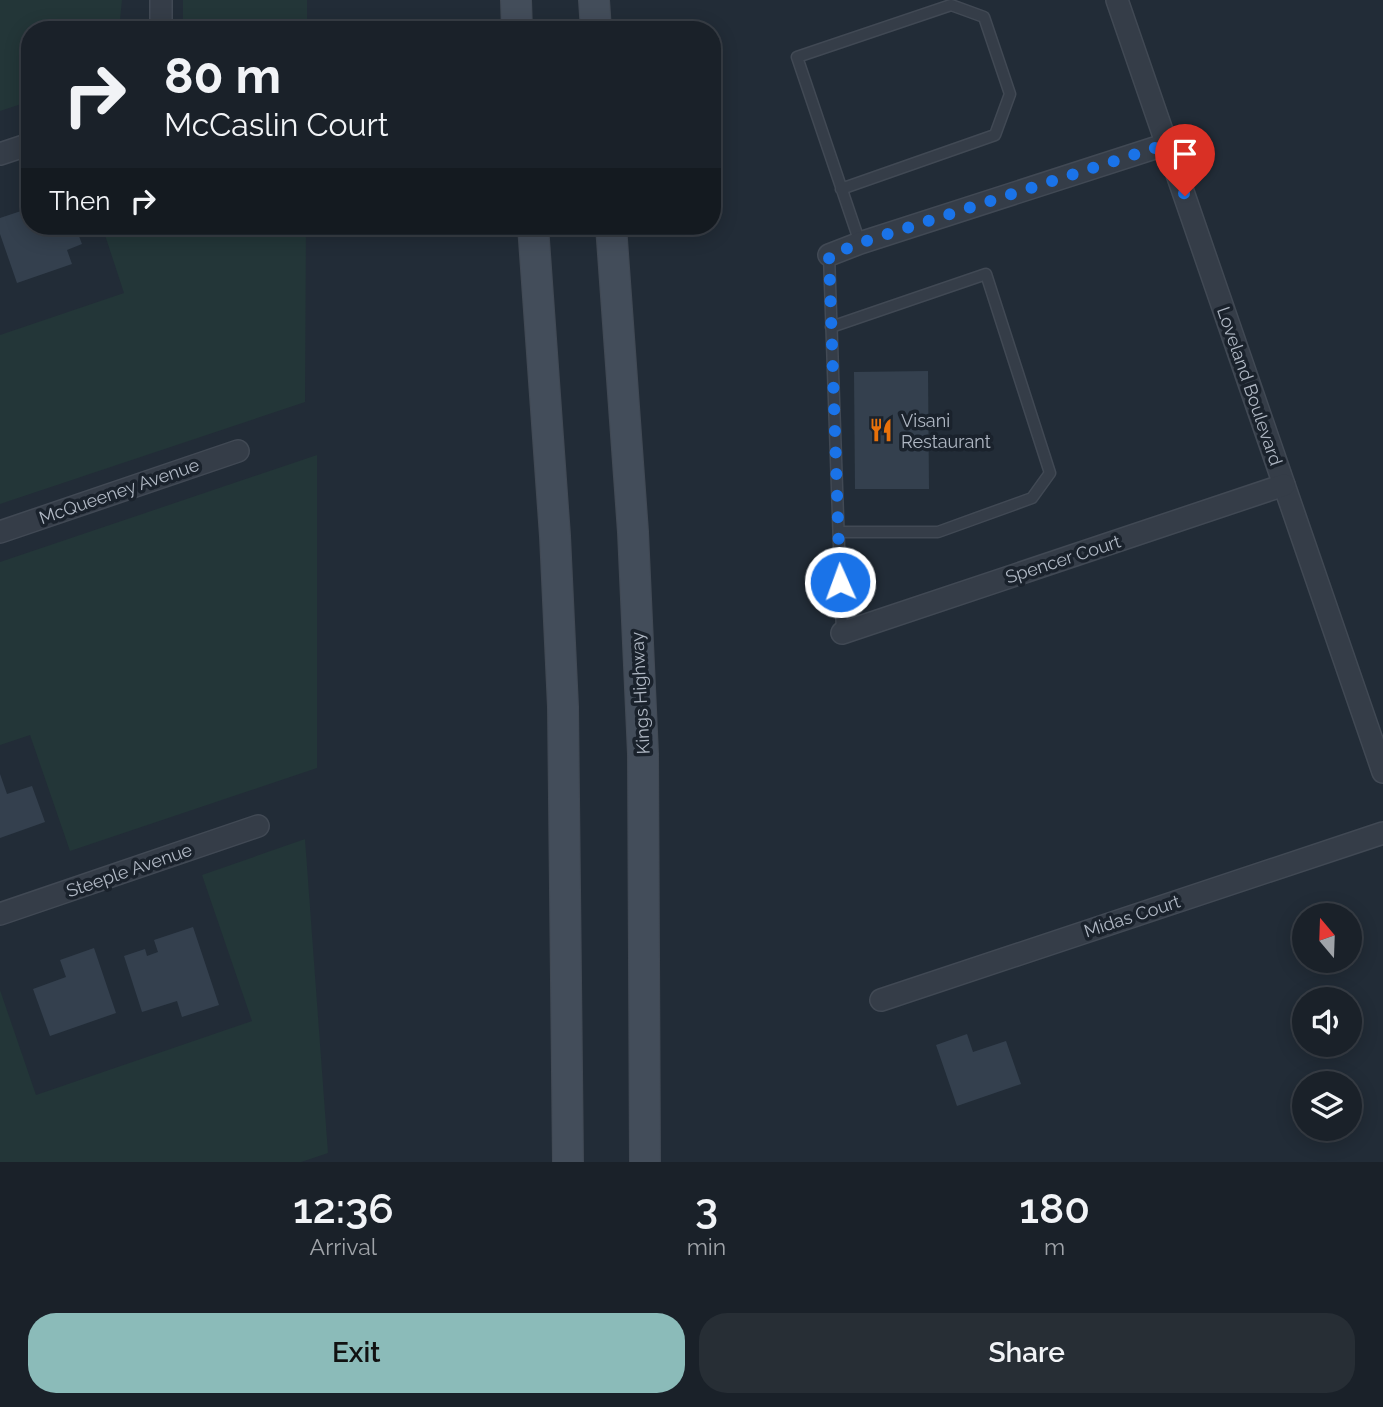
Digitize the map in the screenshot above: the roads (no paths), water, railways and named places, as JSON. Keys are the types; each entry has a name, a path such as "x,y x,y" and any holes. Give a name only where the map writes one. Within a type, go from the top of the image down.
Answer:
{"main road":[{"path":"516,0 517,21"},
{"path":"594,0 595,21"},
{"path":"534,235 555,536 563,706 568,1162"},
{"name":"Kings Highway","path":"612,235 633,532 643,743 645,1162"}],"street":[{"path":"161,0 161,21"},
{"name":"Loveland Boulevard","path":"1117,0 1383,772"},
{"path":"829,256 860,243 1167,144"},
{"path":"0,154 21,147"},
{"name":"McQueeney Avenue","path":"0,532 239,451"},
{"name":"Spencer Court","path":"842,632 1284,485"},
{"name":"Steeple Avenue","path":"0,914 258,826"},
{"name":"Midas Court","path":"881,1000 1383,833"}],"lane":[{"path":"841,189 995,135 1010,94 984,16 951,5 797,57 841,189 860,243"},
{"path":"829,256 842,632"},
{"path":"831,327 986,274 1050,473 1032,498 938,532 839,531"}],"place":[{"name":"Visani Restaurant","path":"881,430"}]}
